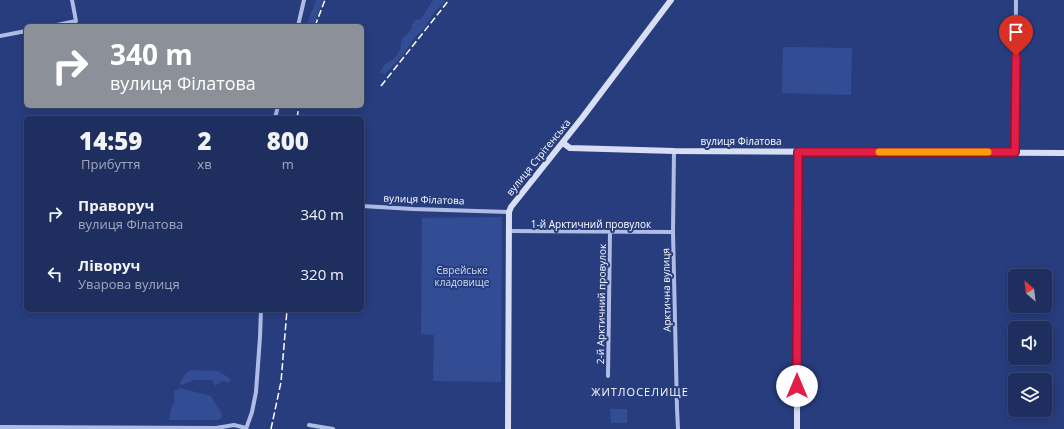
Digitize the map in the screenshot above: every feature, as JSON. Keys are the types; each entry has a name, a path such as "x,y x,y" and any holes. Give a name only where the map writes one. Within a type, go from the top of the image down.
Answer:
{"street":[{"path":"62,24 76,21 72,0"},
{"path":"298,24 304,0"},
{"name":"вулиця Стрітенська","path":"508,429 509,212 512,206 563,143 671,0"},
{"path":"1015,152 1016,0"},
{"path":"0,36 24,31"},
{"name":"вулиця Філатова","path":"563,143 570,148 674,151 1064,153"},
{"name":"Арктична вулиця","path":"674,151 673,232 678,429"},
{"path":"797,429 798,152"},
{"name":"вулиця Філатова","path":"364,206 509,212"},
{"name":"1-й Арктичний провулок","path":"509,231 673,232"},
{"name":"2-й Арктичний провулок","path":"608,376 610,232"},
{"path":"0,427 216,428 234,425 246,428 252,412 256,392 260,337 260,312"},
{"path":"309,425 333,429"}],"green space":[{"path":"316,0 324,0 314,24 307,24"},
{"path":"433,0 445,0 443,4 434,12 424,29 416,36 403,55 385,74 380,72 385,64 394,59 400,50 402,39 412,29 412,25 415,20 421,19"},
{"path":"783,47 852,48 851,95 782,93"},
{"name":"Єврейське кладовище","path":"502,217 501,382 433,381 434,335 421,334 422,218"},
{"path":"191,370 218,371 231,379 229,383 222,381 215,386 212,380 193,380 182,385 180,383 183,377"},
{"path":"180,388 211,396 222,416 219,420 169,420 172,406 175,401 174,391"},
{"path":"610,409 627,409 627,423 611,423"}],"railway":[{"path":"316,24 325,0"},
{"path":"381,86 449,0"},
{"path":"297,116 299,108"},
{"path":"271,429 281,382 287,312"}],"slow traffic":[{"path":"879,152 988,152"}],"district":[{"name":"ЖИТЛОСЕЛИЩЕ","path":"640,391"}],"route":[{"path":"797,386 798,152 1015,152 1016,56"}]}
